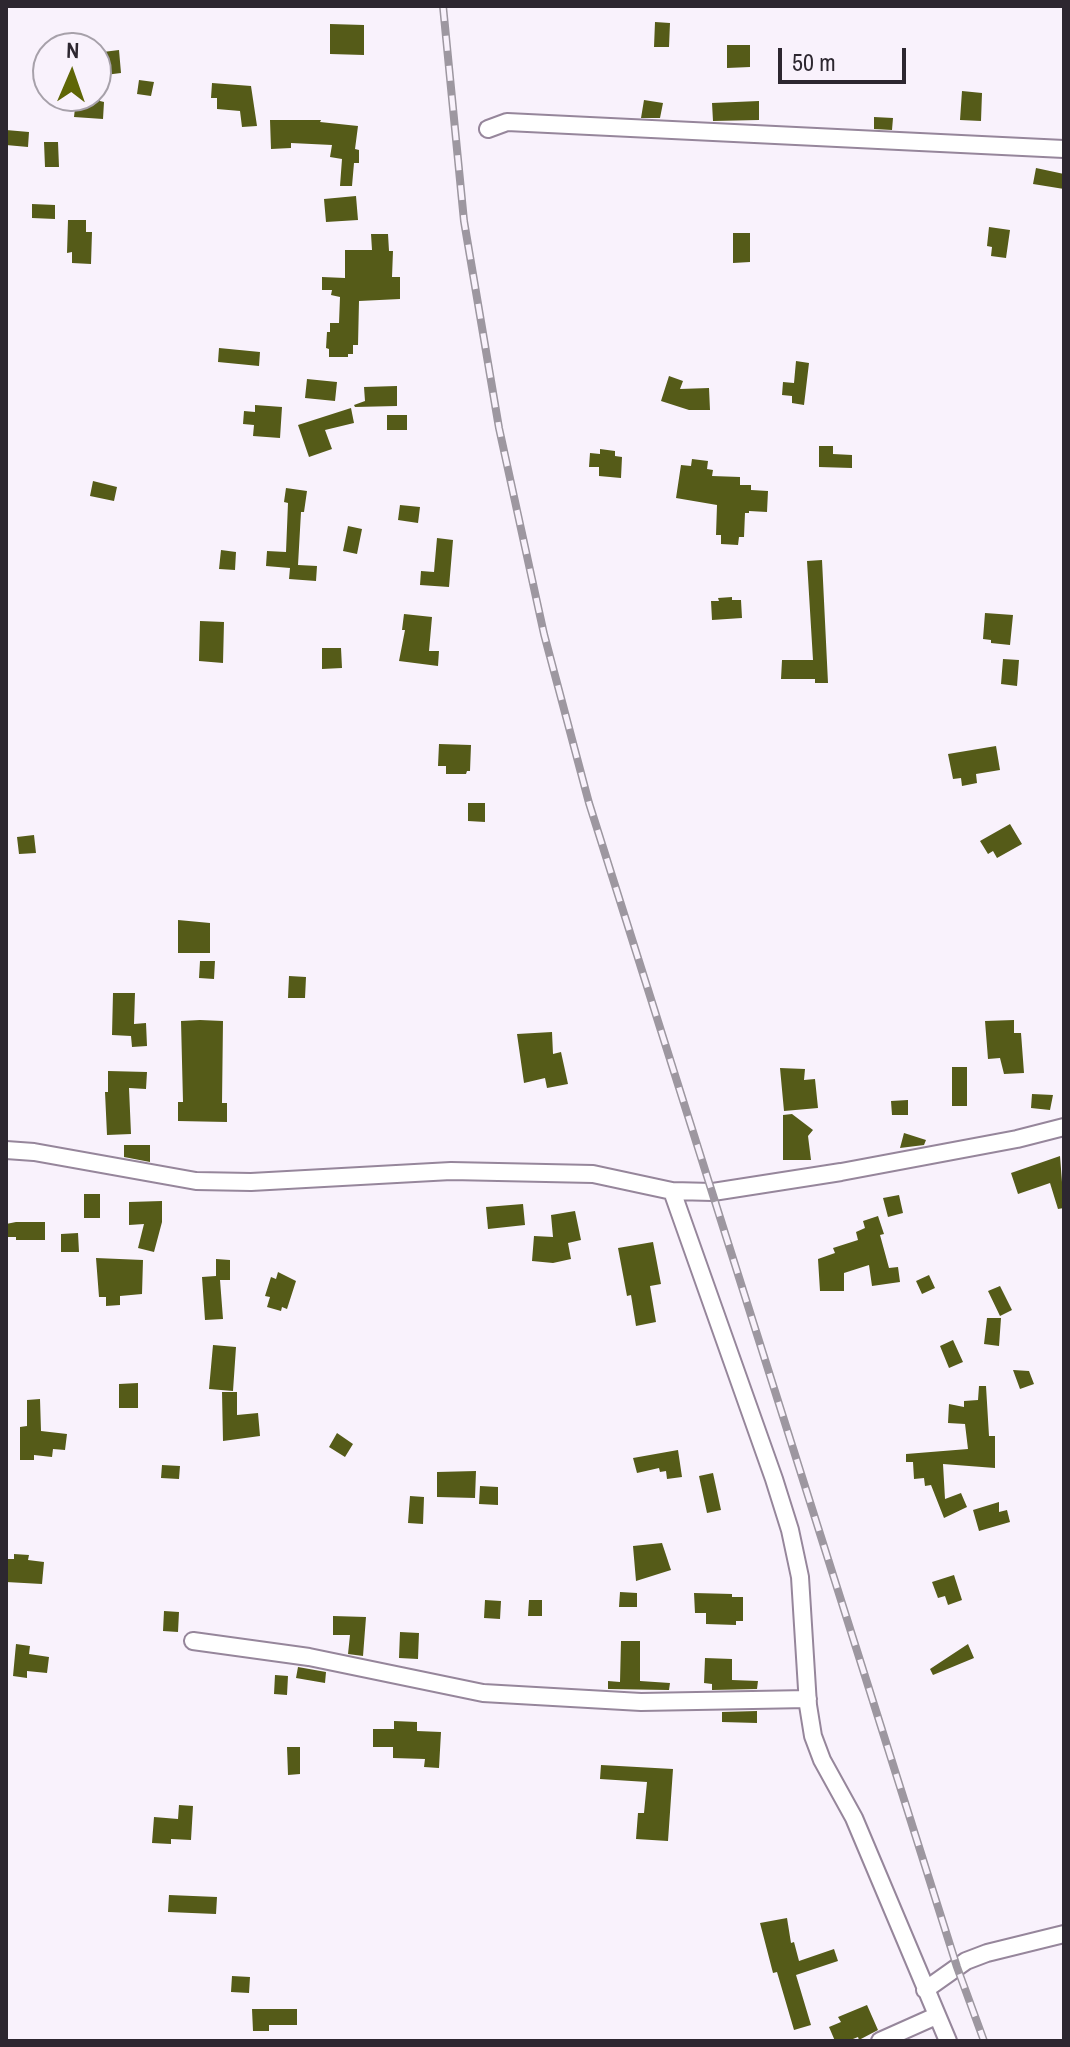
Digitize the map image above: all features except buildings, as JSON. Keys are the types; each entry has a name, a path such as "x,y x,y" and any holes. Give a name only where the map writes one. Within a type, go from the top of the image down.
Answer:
{"street":[{"path":"488,129 507,122 1064,149"},
{"path":"6,1150 34,1152 196,1181 251,1182 451,1171 593,1174 672,1191 713,1192 1017,1139 1064,1127"},
{"path":"672,1191 790,1530 800,1577 813,1736 822,1760 854,1818 948,2041"},
{"path":"193,1641 309,1657 428,1679 483,1693 641,1702 808,1699"},
{"path":"925,1990 966,1961 1064,1934"},
{"path":"880,2041 936,2016"}],"railway":[{"path":"443,6 464,221 499,428 544,634 589,803 957,1967 984,2041"}]}
